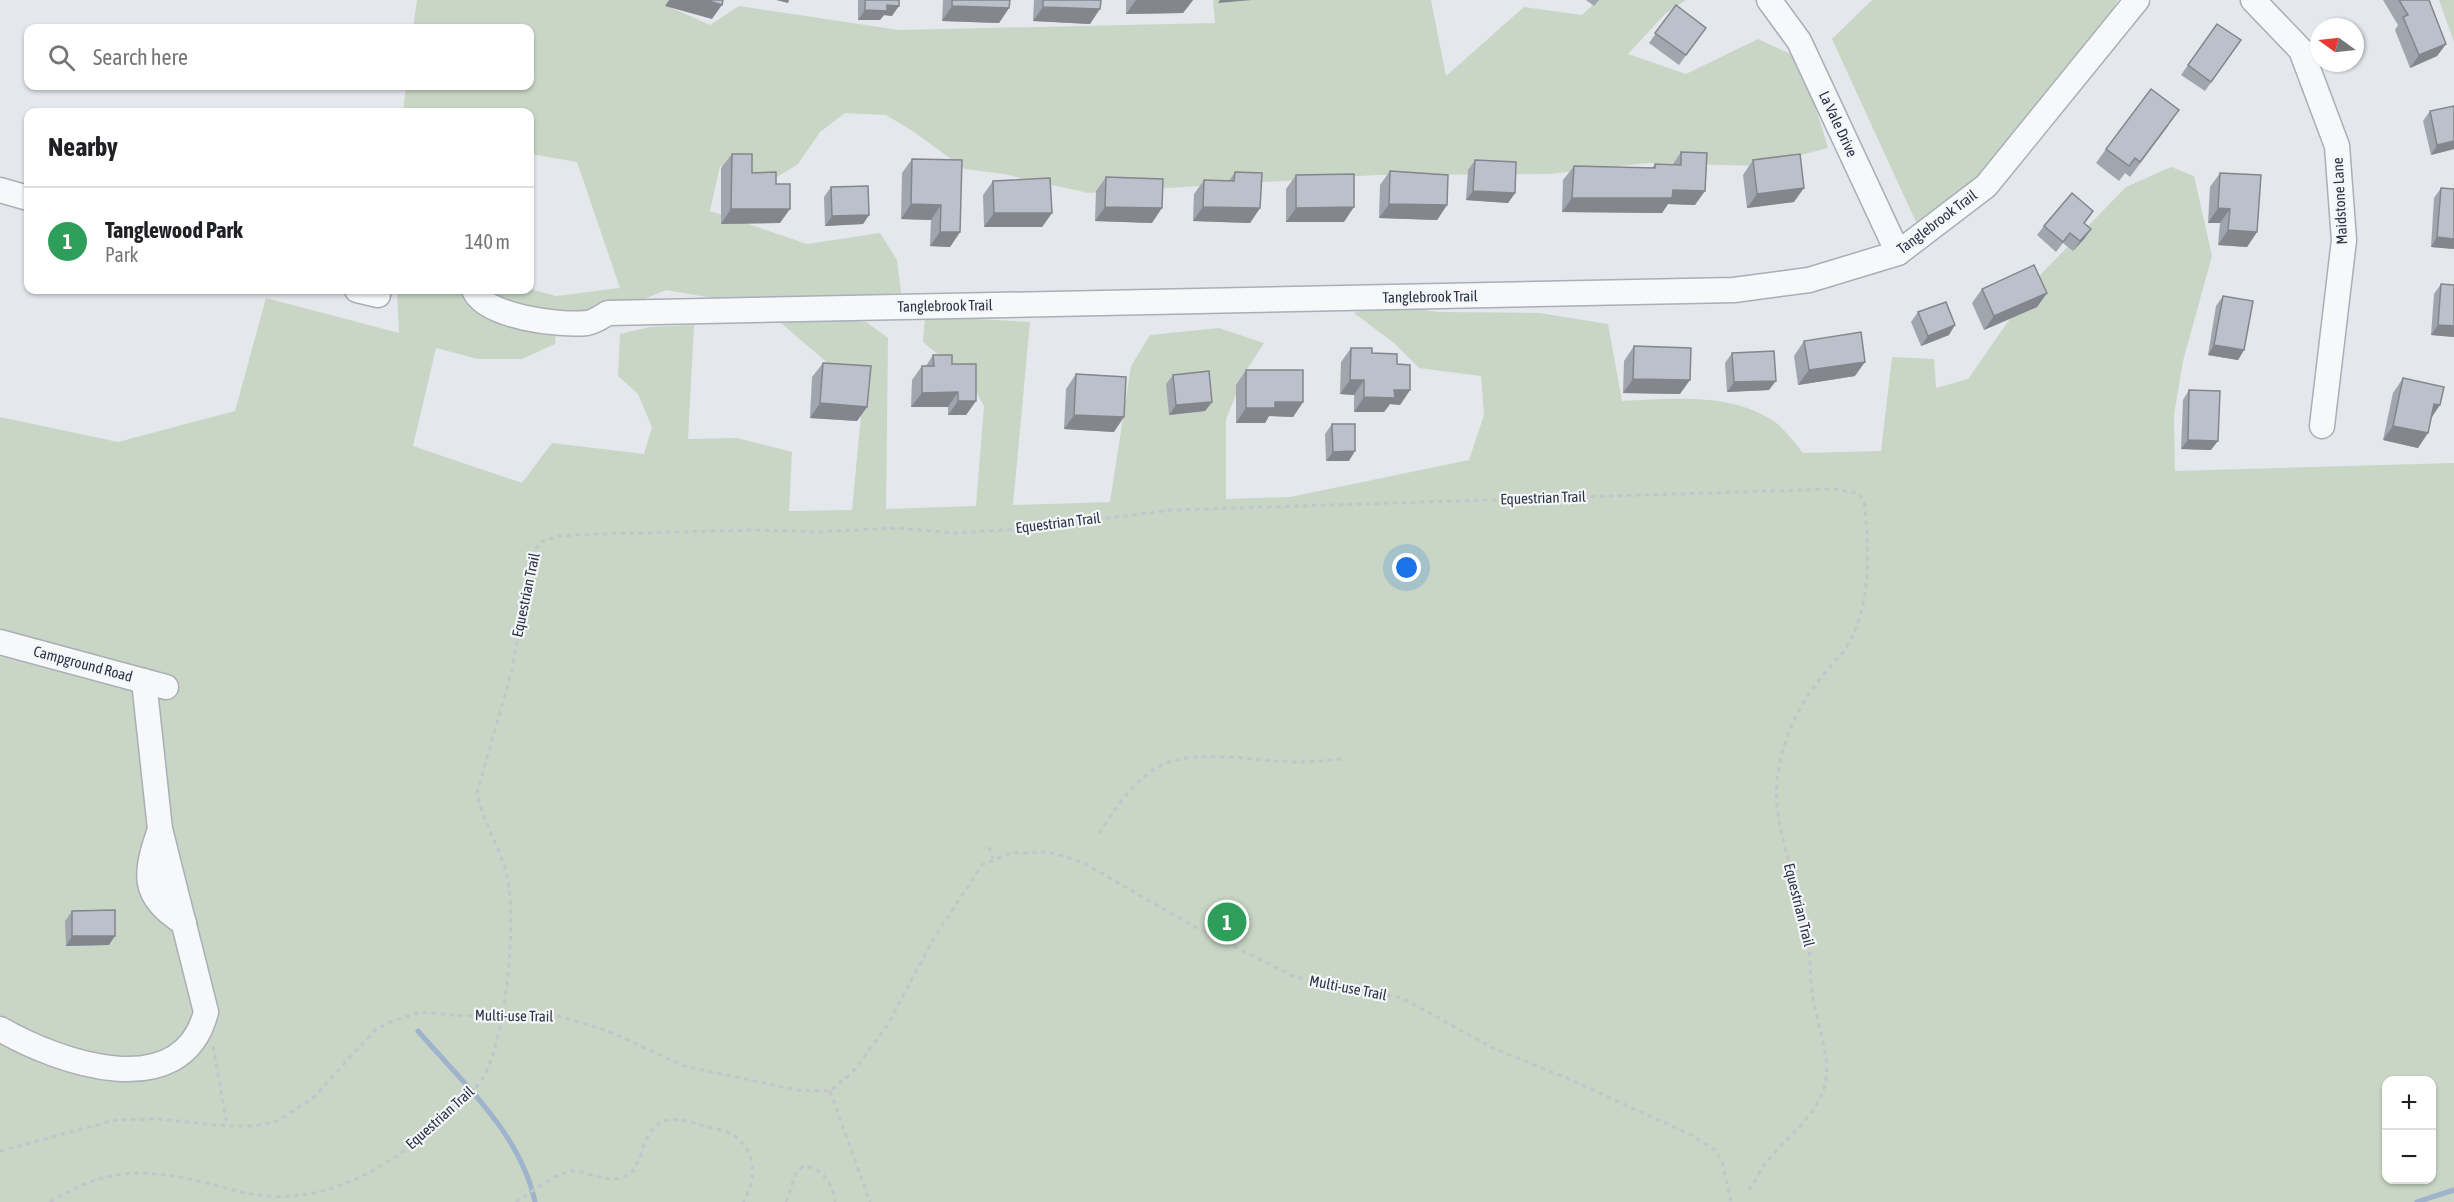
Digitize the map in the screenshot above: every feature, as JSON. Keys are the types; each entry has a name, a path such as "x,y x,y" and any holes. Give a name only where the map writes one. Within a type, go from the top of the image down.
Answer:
{"street":[{"name":"La Vale Drive","path":"1769,0 1799,41 1898,253"},
{"name":"Tanglebrook Trail","path":"475,294 496,309 521,317 568,323 590,323 608,313 1734,290 1809,280 1898,253 1986,186 2137,0"},
{"name":"Maidstone Lane","path":"2253,0 2301,50 2337,146 2344,240 2322,426"},
{"path":"0,190 24,197"},
{"name":"Campground Road","path":"0,642 155,684 160,829 206,1012 201,1030 190,1045 175,1058 156,1066 127,1069 90,1065 47,1052 0,1029"}],"path":[{"name":"Equestrian Trail","path":"50,1202 71,1190 127,1171 172,1175 267,1196 297,1197 340,1186 395,1158 443,1120 482,1080 496,1043 511,933 509,886 501,855 480,806 477,793 512,670 532,553 540,542 558,536 631,532 708,533 759,530 817,532 898,528 954,533 1021,529 1172,510 1833,489 1857,493 1864,500 1867,528 1865,590 1858,620 1841,656 1808,695 1793,719 1778,773 1776,801 1806,921 1811,952 1813,1002 1827,1060 1825,1079 1821,1096 1765,1164 1749,1190"},
{"path":"1099,834 1125,796 1139,781 1158,767 1180,758 1298,762 1344,759"},
{"path":"989,847 993,859"},
{"name":"Multi-use Trail","path":"0,1151 115,1120 158,1119 227,1126 264,1124 290,1114 313,1098 375,1030 390,1022 421,1012 463,1016 501,1013 551,1014 606,1030 684,1066 797,1090 830,1091 852,1073 887,1026 935,936 972,876 982,865 993,859 1032,851 1064,855 1107,875 1195,927 1295,977 1402,998 1493,1048 1569,1079 1689,1134 1714,1149 1722,1161 1731,1202"},
{"path":"213,1046 227,1126"},
{"path":"830,1091 870,1202"},
{"path":"516,1202 570,1171 616,1179 626,1176 638,1163 644,1141 653,1129 661,1123 685,1120 734,1136 748,1152 754,1166 754,1178 743,1202"},
{"path":"786,1202 797,1170 804,1166 817,1168 826,1175 835,1202"}],"green space":[{"path":"417,0 668,0 672,8 710,25 739,6 899,30 1215,23 1213,0 1431,0 1446,76 1524,7 1582,15 1598,0 1686,0 1666,13 1628,54 1686,74 1758,39 1801,59 1828,148 1759,166 1648,163 1549,174 1376,175 1088,193 1004,174 965,169 886,115 845,113 820,132 798,164 777,177 720,166 710,211 807,244 880,233 897,260 901,293 741,303 666,290 556,335 555,344 522,359 478,359 436,348 413,446 522,483 552,443 644,454 652,427 638,394 618,376 620,334 650,327 694,325 688,439 737,438 792,452 789,511 852,510 865,374 831,366 781,323 822,318 866,322 888,338 886,509 976,506 984,406 970,381 923,342 925,316 1030,322 1013,505 1110,502 1131,366 1150,335 1219,328 1264,343 1246,371 1226,419 1226,499 1290,497 1469,460 1484,415 1481,376 1419,368 1394,343 1354,313 1383,304 1438,312 1539,313 1608,324 1622,401 1681,399 1721,402 1758,412 1775,422 1803,453 1881,451 1892,357 1934,359 1936,388 1968,379 2042,273 2126,187 2171,167 2194,176 2212,256 2183,361 2174,415 2175,471 2454,463 2454,1202 0,1202 0,417 118,442 235,411 266,298 399,333 397,294 534,294 534,290 556,296 620,288 577,162 534,155 534,108 403,108 406,90 534,90 534,24 414,24"},
{"path":"1872,0 2118,0 2105,26 1978,177 1916,222 1832,39"},
{"path":"2439,0 2454,0 2454,42"}],"building":[{"path":"706,0 723,0 722,5"},
{"path":"865,0 899,0 899,6 887,5 887,11 865,10"},
{"path":"952,0 1010,0 1009,8 952,6"},
{"path":"1043,0 1101,0 1100,9 1043,7"},
{"path":"2399,0 2429,0 2446,44 2419,55 2403,17 2408,15"},
{"path":"1676,5 1706,28 1686,55 1655,33"},
{"path":"2217,24 2241,40 2211,82 2188,65"},
{"path":"2151,89 2179,110 2140,162 2135,158 2129,166 2106,149"},
{"path":"2454,106 2454,141 2437,145 2430,111"},
{"path":"1681,152 1707,153 1705,191 1673,190 1672,198 1572,198 1574,166 1655,168 1655,164 1681,165"},
{"path":"732,154 752,154 752,173 776,172 776,184 790,184 790,209 731,209"},
{"path":"1800,154 1804,188 1757,194 1753,160"},
{"path":"912,159 962,160 960,232 940,232 941,205 911,204"},
{"path":"1475,160 1516,162 1515,193 1473,191"},
{"path":"1390,171 1448,175 1447,205 1389,204"},
{"path":"1235,172 1262,173 1260,208 1203,207 1204,180 1234,181"},
{"path":"2220,173 2261,175 2257,232 2228,230 2230,209 2218,208"},
{"path":"1354,174 1354,207 1296,208 1296,175"},
{"path":"1106,177 1163,179 1162,208 1105,207"},
{"path":"1050,178 1052,213 994,213 993,181"},
{"path":"868,186 869,215 832,216 831,187"},
{"path":"2441,188 2454,189 2454,239 2437,237"},
{"path":"2072,193 2093,211 2084,223 2091,229 2080,241 2070,233 2063,242 2044,226"},
{"path":"2034,265 2047,293 1994,316 1982,289"},
{"path":"2441,284 2454,285 2454,326 2438,325"},
{"path":"2223,296 2253,301 2244,350 2214,345"},
{"path":"1946,302 1955,325 1928,336 1918,312"},
{"path":"1861,332 1865,362 1809,370 1804,341"},
{"path":"1634,346 1691,348 1690,380 1633,379"},
{"path":"1351,348 1372,348 1372,353 1397,354 1397,364 1410,365 1410,390 1394,390 1395,398 1364,397 1364,380 1350,380"},
{"path":"1774,351 1776,381 1734,382 1732,353"},
{"path":"933,355 952,355 952,364 976,364 976,401 958,401 958,392 922,393 922,366 934,366"},
{"path":"823,363 871,366 867,407 820,403"},
{"path":"1246,370 1303,370 1303,402 1275,402 1275,408 1246,408"},
{"path":"1209,371 1212,402 1176,405 1173,375"},
{"path":"1076,374 1126,377 1124,417 1074,415"},
{"path":"2403,378 2444,387 2440,405 2434,404 2428,433 2393,426"},
{"path":"2189,390 2220,391 2218,441 2188,440"},
{"path":"1332,424 1355,424 1355,451 1333,452"},
{"path":"115,910 115,936 72,936 72,911"}],"waterway":[{"path":"418,1031 471,1090 503,1131 528,1177 535,1202"},
{"path":"2417,1202 2454,1190"}],"place":[{"name":"Tanglewood Park","path":"1227,922"}]}
